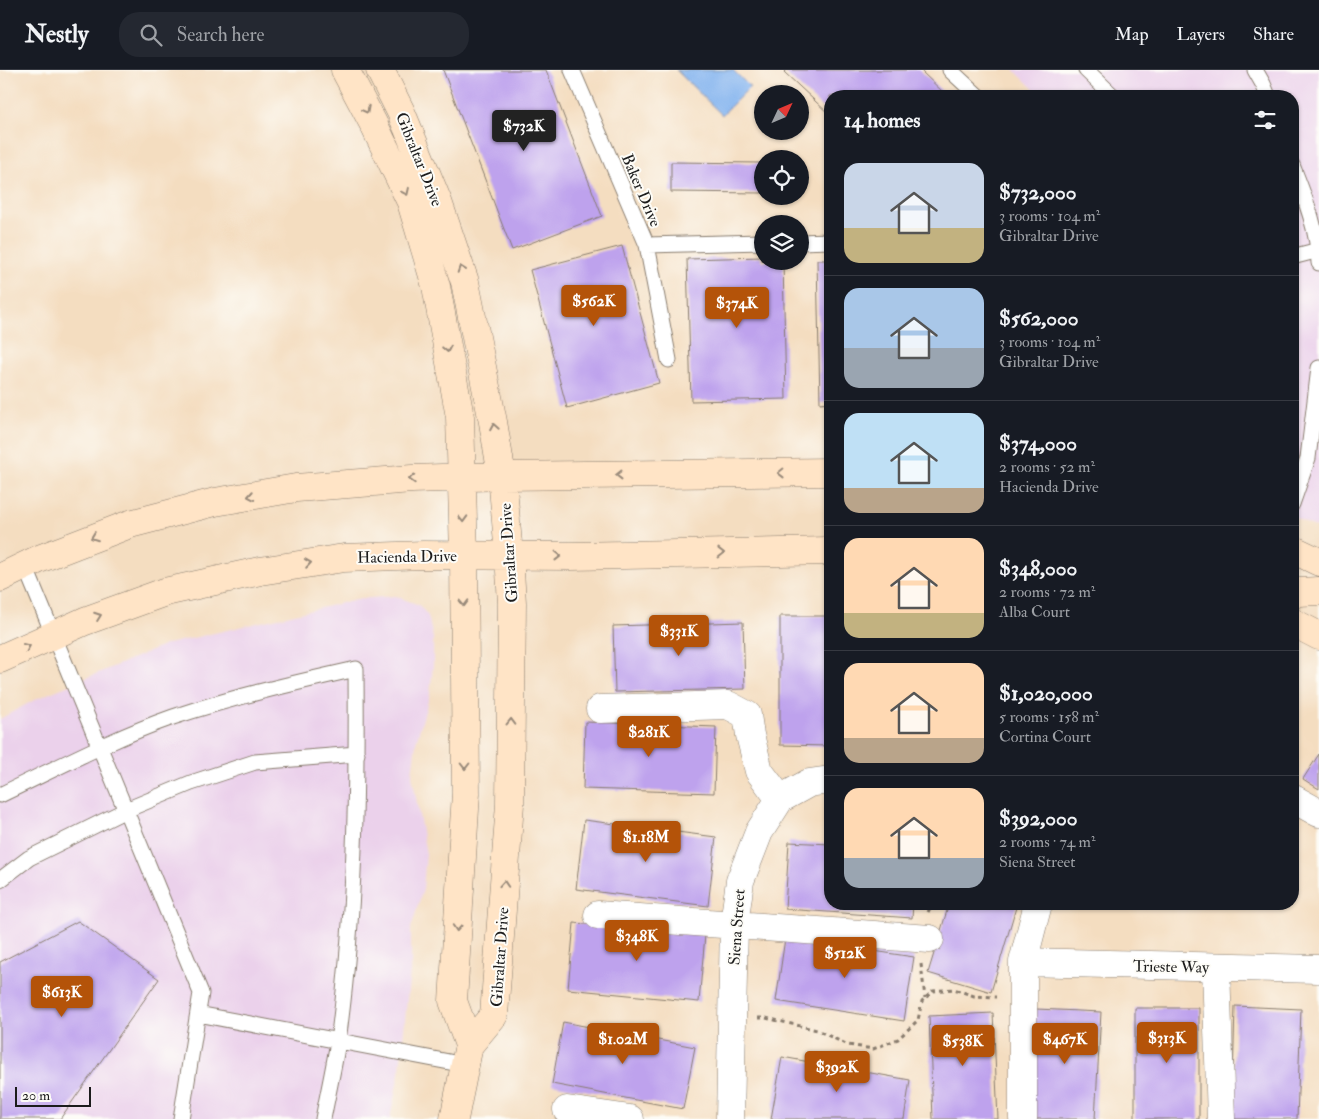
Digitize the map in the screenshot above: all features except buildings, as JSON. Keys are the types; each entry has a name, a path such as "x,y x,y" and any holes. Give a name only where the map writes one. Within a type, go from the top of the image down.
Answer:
{"street":[{"name":"Gibraltar Drive","path":"380,70 401,112 438,202 465,282 502,476 509,555 512,603 510,804 494,1015 467,1055 454,1119"},
{"name":"Gibraltar Drive","path":"347,71 411,202 436,286 460,417 464,554 466,793 453,1001 467,1055"},
{"path":"0,578 39,558 130,524 215,502 296,488 461,477 824,472"},
{"name":"Hacienda Drive","path":"0,659 85,621 165,592 260,570 344,558 464,554 571,556 824,551"},
{"path":"1299,552 1319,562"},
{"path":"1299,592 1319,591"},
{"path":"1299,626 1319,636"},
{"path":"600,709 728,705 747,715 759,771 780,799"},
{"name":"Siena Street","path":"730,1119 734,924 740,881 758,832 780,799 809,783 824,781"},
{"path":"1299,802 1319,813"},
{"path":"1023,1119 1023,962 1036,910"},
{"path":"598,915 922,939"},
{"name":"Trieste Way","path":"1023,962 1319,969"},
{"path":"1216,967 1221,1119"},
{"path":"567,1110 630,1119"}],"lane":[{"name":"Baker Drive","path":"572,70 647,245 754,242"},
{"path":"950,70 972,90"},
{"path":"1086,70 1107,90"},
{"path":"1255,70 1266,90"},
{"path":"1299,184 1319,250 1319,263"},
{"path":"809,242 824,241"},
{"path":"647,245 669,360"},
{"path":"1299,255 1319,250"},
{"path":"1299,484 1308,458 1319,368"},
{"path":"25,566 201,992 181,1119"},
{"path":"0,795 100,747 171,718 244,695 356,669 356,754 352,887 338,1041 323,1119"},
{"path":"0,880 29,858 126,810 191,783 255,762 356,754"},
{"path":"198,1014 338,1041 467,1055"}],"path":[{"path":"922,939 925,998"},
{"path":"732,1019 766,1018 817,1030 848,1045 873,1049 898,1039 911,1027 918,1020 922,1001 933,991 954,989 974,996 1023,996"}],"shaded area":[{"path":"1014,70 1319,70 1319,529 1299,520 1299,90 1035,90"},
{"path":"395,596 419,605 428,616 433,638 433,665 430,694 416,742 412,775 426,854 423,889 411,928 411,961 400,1068 390,1119 0,1119 0,719 38,698 168,644 359,599"}],"water":[{"path":"676,70 733,70 750,87 722,115"}]}
